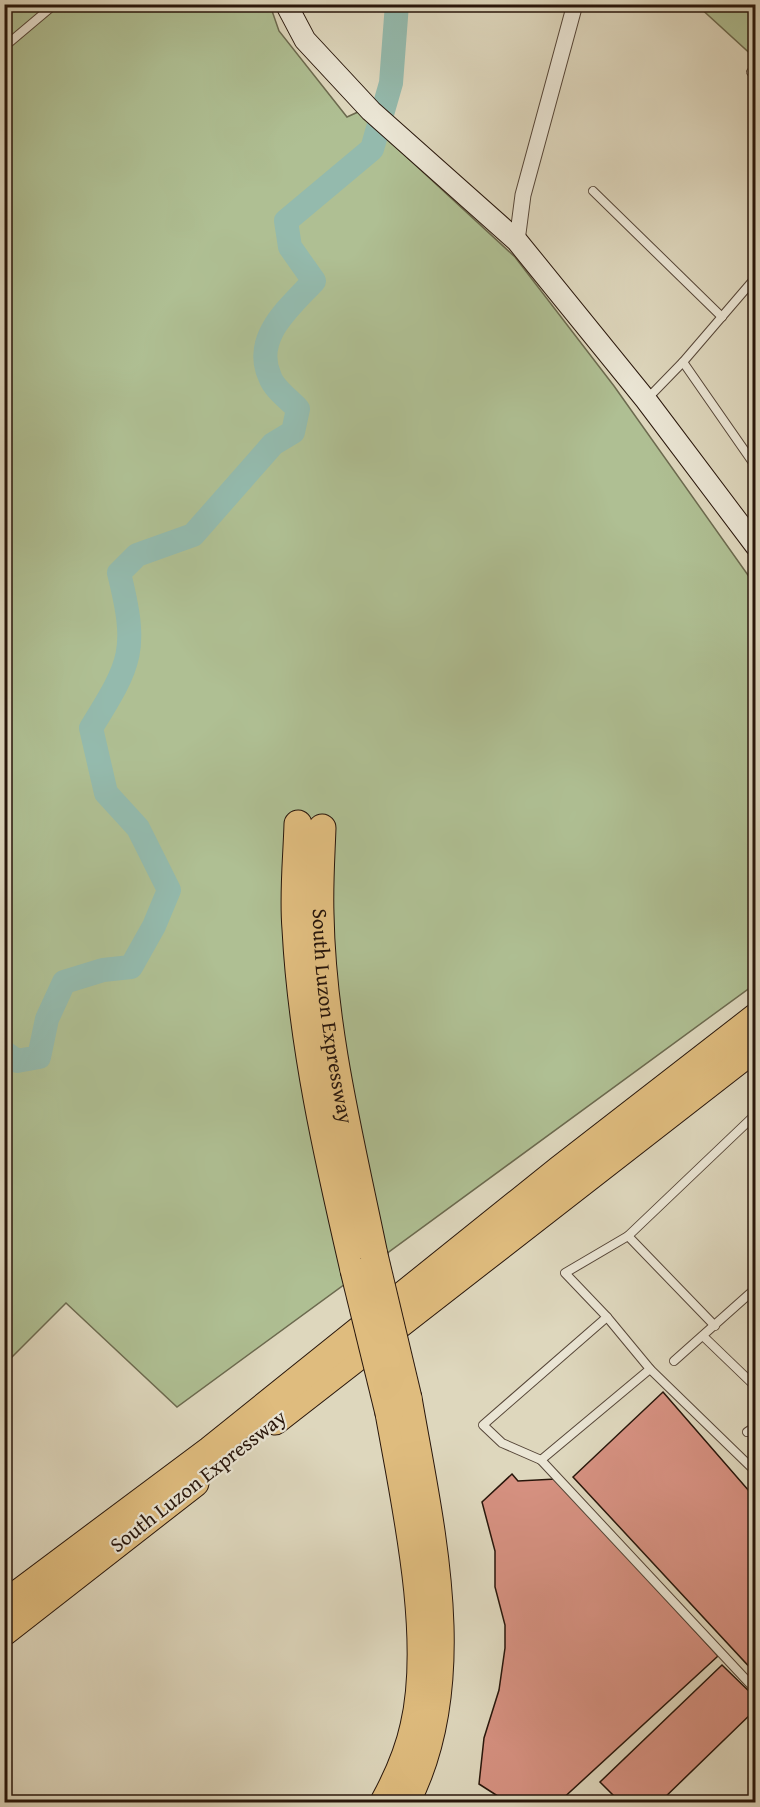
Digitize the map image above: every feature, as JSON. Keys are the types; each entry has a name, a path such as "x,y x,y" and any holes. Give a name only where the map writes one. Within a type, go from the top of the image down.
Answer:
{"highway":[{"path":"310,826 295,926 300,992 326,1144 364,1262 434,1565 440,1639 438,1692 433,1733 417,1780 406,1803"},
{"name":"South Luzon Expressway","path":"4,1604 210,1449 756,1017"},
{"name":"South Luzon Expressway","path":"4,1632 756,1047"},
{"path":"384,1803 400,1773 415,1726 420,1684 420,1636 398,1405"}],"street":[{"path":"286,4 305,40 371,111 518,241 646,400 756,546"},
{"path":"518,241 523,195 576,4"}],"lane":[{"path":"4,47 55,4"},
{"path":"593,191 722,317"},
{"path":"646,400 684,362 756,277"},
{"path":"684,362 756,467"},
{"path":"754,1468 650,1369 607,1317 565,1273 628,1236 756,1114"},
{"path":"628,1236 715,1326"},
{"path":"674,1361 756,1288"},
{"path":"607,1317 483,1425 502,1443 541,1460 752,1686"},
{"path":"703,1336 756,1387"},
{"path":"541,1460 650,1369"},
{"path":"747,1432 756,1425"}],"green space":[{"path":"5,5 270,5 279,31 347,117 358,112 515,257 614,386 755,585 755,984 177,1407 66,1303 5,1364"},
{"path":"697,5 755,5 755,58"}],"building":[{"path":"663,1392 756,1499 756,1674 573,1477"},
{"path":"512,1474 518,1481 556,1479 718,1656 559,1802 507,1802 479,1784 484,1738 499,1690 505,1648 505,1625 495,1587 495,1551 482,1502"},
{"path":"722,1665 756,1698 756,1709 660,1802 620,1802 600,1782"}],"waterway":[{"path":"4,1052 17,1061 39,1057 47,1019 64,982 103,970 131,967 154,926 169,890 138,828 106,793 91,728 115,687 128,655 128,620 119,573 137,555 193,535 273,444 293,432 298,409 272,381 266,363 266,349 276,324 314,281 290,247 286,221 372,149 391,83 397,4"}]}
